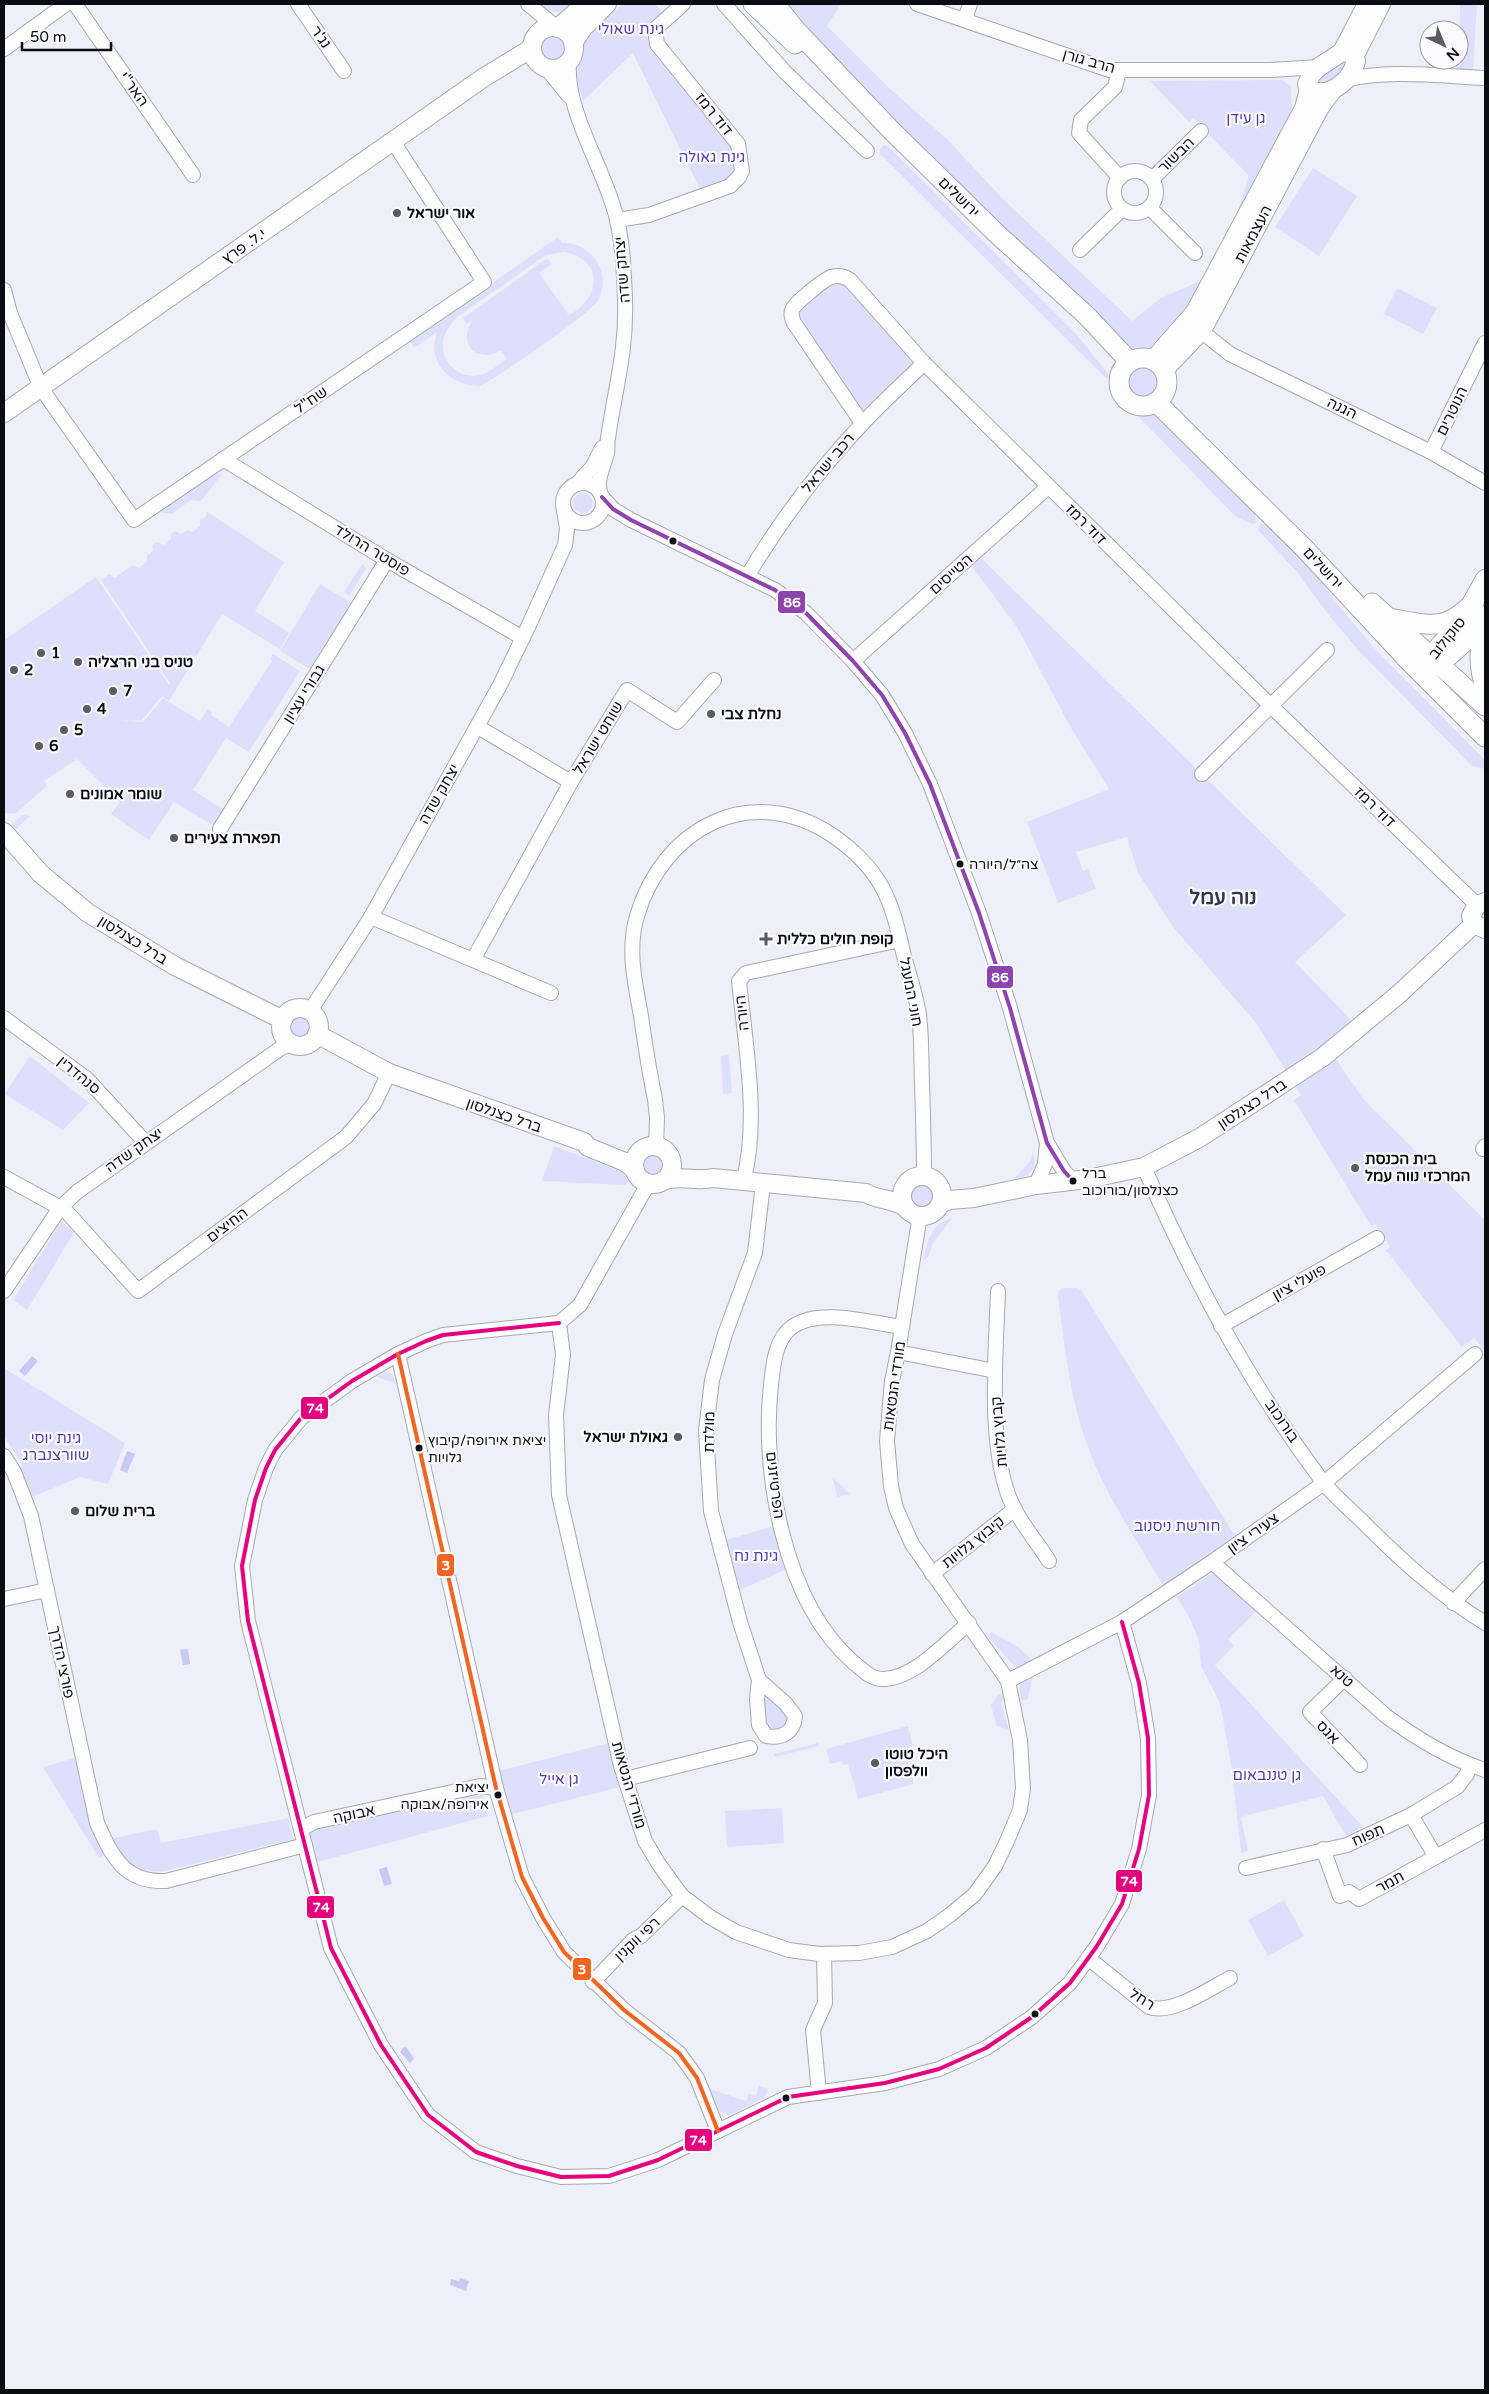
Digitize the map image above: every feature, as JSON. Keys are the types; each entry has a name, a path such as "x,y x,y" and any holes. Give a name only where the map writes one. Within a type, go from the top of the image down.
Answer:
{"main road":[{"name":"ירושלים","path":"753,4 822,70 884,122"},
{"name":"ירושלים","path":"775,4 795,29 884,122 1036,270 1087,316 1126,368"},
{"path":"1145,358 1158,365 1167,384 1159,399 1144,406 1137,405 1126,398 1120,387 1126,368 1145,358"},
{"name":"ירושלים","path":"1159,399 1307,537 1387,618 1485,706"},
{"name":"ירושלים","path":"1159,399 1305,548 1422,674 1485,737"},
{"path":"1387,618 1443,624 1480,608"},
{"path":"1485,625 1480,644 1480,665 1485,685"}],"street":[{"path":"4,49 66,4"},
{"name":"האר\"י","path":"75,4 193,175"},
{"name":"נג'ר","path":"298,4 344,71"},
{"path":"528,4 557,28 568,33 573,43"},
{"path":"585,4 557,28 547,28 538,33 532,48 535,59 545,67 558,68 569,62 573,43 583,28 607,4"},
{"name":"דוד רמז","path":"617,220 649,215 730,186 739,178 742,171 738,144 657,44 655,29 684,4"},
{"path":"724,4 777,64 867,151"},
{"name":"הרב גורן","path":"917,4 965,19 1095,66 1119,71 1269,70 1319,67"},
{"path":"965,19 970,4"},
{"path":"1351,57 1368,4"},
{"path":"1319,67 1351,57 1381,4"},
{"name":"י.ל. פרץ","path":"4,413 394,143 484,78 532,48"},
{"path":"1351,57 1374,70 1399,75"},
{"name":"העצמאות","path":"1158,365 1201,331 1320,107 1352,73 1351,57"},
{"name":"יצחק שדה","path":"569,62 569,84 617,220 625,299 625,336 620,376 608,439 608,452 599,479 601,495"},
{"name":"י.ל. פרץ","path":"484,78 513,67 545,67"},
{"name":"יצחק שדה","path":"545,67 564,87 576,107"},
{"name":"העצמאות","path":"1158,365 1195,312 1304,108 1311,74 1319,67"},
{"name":"הרב גורן","path":"1269,70 1308,87"},
{"path":"1119,71 1115,87 1081,120 1079,134 1120,178 1114,189 1114,196 1122,209 1132,214 1150,208 1195,254"},
{"path":"1308,87 1320,94 1362,77 1399,75 1485,78"},
{"name":"הבשור","path":"1152,179 1201,131"},
{"name":"שח\"ל","path":"41,388 134,520 484,282 394,143"},
{"name":"הבשור","path":"1120,178 1133,171 1141,172 1152,179 1156,194 1150,208"},
{"path":"1080,250 1122,209"},
{"name":"דוד רמז","path":"862,423 794,323 791,315 793,308 830,278 845,276 924,363 1048,487 1271,706 1481,903"},
{"path":"4,290 10,313 41,388"},
{"name":"הגנה","path":"1201,331 1230,354 1432,452 1485,483"},
{"name":"הנוטרים","path":"1432,452 1485,343"},
{"name":"רכב ישראל","path":"748,575 798,499 862,423 924,363"},
{"name":"יצחק שדה","path":"577,484 592,466 608,439"},
{"name":"פוסטר הרולד","path":"223,459 387,560 523,638"},
{"path":"651,530 608,519 579,523 564,511 564,498 571,487 577,484 590,484 618,512 651,530 776,590 806,614 853,661 882,695 905,733 930,784 979,913 1010,1008 1047,1143 1064,1171 1073,1180"},
{"name":"הטייסים","path":"853,661 1048,487"},
{"path":"592,521 603,506 601,495"},
{"name":"יצחק שדה","path":"310,1011 371,917 478,727 555,570 567,536 564,511"},
{"name":"יצחק שדה","path":"555,570 578,533 592,521"},
{"name":"גבורי עציון","path":"220,829 387,560"},
{"name":"סוקולוב","path":"1422,674 1435,660 1454,632 1480,608 1485,580"},
{"path":"1202,774 1327,650"},
{"name":"שוחט ישראל","path":"473,960 571,782 627,690 677,722 714,680"},
{"name":"שוחט ישראל","path":"478,727 571,782"},
{"name":"חוני המעגל","path":"648,1148 658,1118 632,960 636,918 646,889 667,856 687,838 709,824 731,815 757,811 792,816 820,827 845,844 865,864 881,886 894,914 919,1014 924,1176"},
{"name":"ברל כצנלסון","path":"4,832 41,874 88,912 175,966 283,1020"},
{"name":"ברל כצנלסון","path":"318,1034 389,1073 424,1088 584,1142 588,1146 625,1162 634,1170 638,1177 648,1184 654,1185 679,1177 704,1180 713,1178 866,1193 872,1197 901,1204 913,1212 932,1213 940,1195 945,1201 1144,1167 1201,1136 1323,1058 1480,927 1472,912 1481,903"},
{"path":"371,917 551,993"},
{"name":"היורה","path":"743,1182 750,1143 748,1072 739,981 746,973 900,940"},
{"path":"301,1008 310,1011 319,1024 318,1034 308,1044 296,1046 285,1040 282,1034 283,1020 289,1012 301,1008"},
{"name":"סנהדרין","path":"4,1018 88,1079 146,1142"},
{"name":"יצחק שדה","path":"4,1291 60,1208 96,1176 281,1048 288,1045 296,1046"},
{"name":"החיצים","path":"60,1208 72,1216 138,1291 346,1137 374,1104 389,1073"},
{"name":"ברל כצנלסון","path":"584,1142 592,1140 629,1151 648,1148 667,1152 682,1166 709,1174 713,1178"},
{"path":"1036,1185 1045,1164 1047,1143"},
{"path":"634,1170 635,1160 648,1148"},
{"path":"666,1180 672,1170 671,1157"},
{"name":"בורוכוב","path":"1144,1167 1174,1237 1221,1326 1269,1403 1324,1483 1409,1568 1453,1603 1485,1622"},
{"path":"924,1176 933,1179 940,1195"},
{"name":"ברל כצנלסון","path":"866,1193 872,1190 895,1188 914,1177 924,1176"},
{"path":"4,1177 60,1208"},
{"path":"906,1183 902,1198 913,1212"},
{"path":"648,1184 580,1305 559,1322 444,1335 398,1354 329,1396 301,1418 288,1432 266,1468 248,1530 242,1566 248,1622 331,1948 381,2045 428,2115 476,2152 517,2166 561,2177 609,2176 658,2160 788,2097 884,2083 939,2069 986,2048 1032,2018 1070,1983 1088,1958 1122,1904 1140,1849 1148,1795 1148,1738 1139,1683 1122,1622"},
{"name":"מולדת","path":"759,1680 740,1622 710,1511 706,1430 712,1380 724,1334 755,1252 763,1184"},
{"name":"מורדי הגטאות","path":"559,1322 564,1355 556,1415 559,1495 625,1779 645,1841 682,1896 710,1917 736,1932 789,1950 824,1954 859,1953 892,1947 927,1931 975,1894 995,1866 1014,1825 1020,1810 1023,1788 1020,1740 1008,1681 912,1544 896,1508 891,1486 887,1441 892,1382 902,1327 913,1212"},
{"name":"פועלי ציון","path":"1221,1326 1378,1238"},
{"name":"קבוץ גלויות","path":"998,1291 995,1371 998,1448 1005,1484 1015,1509 1049,1561"},
{"name":"הפרטיזנים","path":"902,1327 824,1316 804,1319 790,1328 774,1358 770,1394 771,1474 777,1515 794,1570 816,1617 846,1656 870,1676 880,1679 901,1676 917,1667 968,1623"},
{"path":"898,1352 995,1371"},
{"path":"398,1354 496,1788 522,1877 543,1918 564,1952 624,2010 679,2053 697,2078 718,2131"},
{"name":"צעירי ציון","path":"1008,1681 1122,1622 1212,1562 1324,1483 1475,1354"},
{"name":"פורצי הדרך","path":"4,1456 14,1472 31,1516 97,1823 110,1851 122,1867 152,1882 166,1881 305,1845"},
{"name":"קיבוץ גלויות","path":"932,1574 1015,1509"},
{"name":"טנא","path":"1212,1562 1386,1716 1442,1753 1485,1770"},
{"path":"1453,1603 1485,1569"},
{"path":"4,1599 47,1590"},
{"name":"אגס","path":"1345,1678 1310,1712 1360,1765"},
{"path":"625,1779 750,1748"},
{"name":"תפוח","path":"1246,1868 1323,1848 1347,1845 1411,1815 1457,1787 1467,1774 1469,1765"},
{"name":"אבוקה","path":"301,1829 314,1822 480,1786 496,1788"},
{"path":"1411,1815 1436,1857"},
{"name":"תמר","path":"1323,1848 1340,1896 1346,1893 1355,1896 1436,1857 1485,1830"},
{"name":"רפי ווקנין","path":"593,1982 633,1940 641,1936 682,1896"},
{"path":"820,2092 813,2030 825,2003 824,1954"},
{"name":"רחל","path":"1088,1958 1149,2007 1156,2010 1171,2008 1230,1978"}],"green space":[{"path":"538,4 575,4 564,11 556,12 543,10"},
{"path":"622,4 655,4 667,17 654,29 736,146 737,177 702,193 633,53 583,101 575,71 580,51 599,26"},
{"path":"789,4 841,4 827,26 889,88 948,140 1002,198 1132,321 1161,298 1205,279 1188,307 1145,355 1137,355 1131,352 1020,246 939,165 848,72"},
{"path":"1460,4 1477,4 1473,70 1469,70 1469,20 1460,20"},
{"path":"553,36 558,37 564,43 564,53 558,59 553,60 548,59 542,53 541,48 542,43 548,37"},
{"path":"1344,58 1349,66 1330,84 1316,83 1317,79"},
{"name":"גן עידן","path":"1282,80 1291,86 1292,111 1234,223 1249,176 1193,118 1189,122 1150,81"},
{"path":"884,145 889,147 1077,335 1110,376 1107,379 880,154 880,149"},
{"path":"1313,168 1357,196 1319,256 1275,227"},
{"path":"558,237 562,243 576,245 584,249 592,255 600,268 603,278 602,289 599,299 593,306 544,344 480,386 469,385 459,381 450,377 443,370 435,353 434,343 437,332 414,348 410,341","holes":["564,252 577,256 587,263 592,271 594,280 592,290 580,308 569,315 539,273 552,264 548,258 463,318 466,324 473,320 468,329 467,336 468,344 472,349 484,355 501,350 507,359 487,372 473,376 459,372 448,363 443,349 443,342 446,332 456,318 546,255"]},
{"path":"842,280 918,365 862,418 796,321 797,309 831,281"},
{"path":"1397,288 1437,308 1423,334 1384,314"},
{"path":"1144,366 1150,367 1155,371 1159,376 1159,388 1155,393 1150,397 1144,398 1138,397 1133,393 1129,388 1128,382 1129,376 1133,371 1138,367"},
{"path":"1140,413 1150,413 1158,416 1249,504 1255,514 1256,523 1252,524 1235,516 1138,416"},
{"path":"216,473 222,474 201,501 191,500 172,514 160,512"},
{"path":"583,493 590,496 593,503 590,510 583,513 576,510 573,503 576,496"},
{"path":"206,511 284,562 255,611 289,633 280,649 222,614 169,701 162,696 142,720 116,721 143,722 163,698 200,721 208,709 212,712 211,715 229,727 272,661 270,659 273,654 300,671 249,752 226,738 193,790 224,810 214,826 174,802 149,840 111,814 120,802 77,759 44,781 47,786 15,814 4,813 4,640 96,577 169,685 170,683 101,580 109,574 115,578 132,565 139,568 147,562 147,556 153,551 152,545 157,542 164,545 171,539 171,534 175,531 181,534 187,530 193,532 200,526 200,520 206,516"},
{"path":"1267,521 1307,562 1342,610 1377,651 1485,760 1485,769 1472,766 1360,652 1331,618 1297,572 1258,530 1260,525"},
{"path":"980,557 1346,915 1295,962 1353,1022 1326,1045 1364,1100 1485,1220 1485,1351 1474,1338 1462,1347 1386,1250 1390,1247 1375,1224 1371,1226 1294,1100 1301,1095 1256,1023 1174,928 1138,873 1127,837 1076,852 1083,871 1088,869 1096,889 1058,903 1027,822 1109,789 1071,728 1017,627 971,565"},
{"path":"363,563 366,569 349,596 344,592"},
{"path":"320,584 351,603 310,669 280,651"},
{"path":"22,815 30,816 14,831 9,827"},
{"path":"300,1017 308,1020 311,1028 308,1036 300,1039 292,1036 289,1028 292,1020"},
{"path":"729,1055 732,1093 723,1094 721,1056"},
{"path":"30,1056 89,1103 63,1130 5,1094"},
{"path":"554,1146 620,1171 628,1180 626,1185 542,1181"},
{"path":"1033,1150 1035,1166 1028,1175 1014,1179 1031,1160"},
{"path":"654,1155 661,1158 664,1165 661,1172 654,1175 647,1172 644,1165 647,1158"},
{"path":"919,1185 927,1185 934,1192 934,1200 927,1207 919,1207 912,1200 912,1192"},
{"path":"952,1218 933,1243 928,1257 923,1261 934,1229"},
{"path":"61,1222 75,1231 27,1310 13,1300"},
{"name":"חורשת ניסנוב","path":"1062,1288 1077,1288 1081,1290 1237,1539 1164,1587 1113,1501 1088,1447 1069,1373 1058,1297 1059,1291"},
{"name":"גינת יוסי שוורצנברג","path":"4,1368 125,1443 108,1484 80,1477 27,1499 15,1470 23,1466 4,1436"},
{"path":"384,1373 391,1373 397,1384 377,1377"},
{"path":"833,1478 850,1494 837,1497"},
{"name":"גינת נח","path":"774,1526 787,1569 740,1590 726,1540"},
{"name":"גן טננבאום","path":"1213,1573 1259,1609 1228,1639 1234,1646 1215,1665 1363,1827 1346,1836 1323,1796 1241,1817 1248,1851 1241,1853 1232,1770 1219,1701 1201,1666 1199,1641 1190,1619 1177,1597"},
{"path":"991,1632 1018,1647 1032,1660 1020,1668 1014,1666 988,1636"},
{"path":"1033,1675 1028,1699 1021,1701 1019,1688 1024,1681"},
{"path":"759,1680 795,1725 766,1736"},
{"path":"1002,1693 1005,1695 1001,1703 1009,1731 996,1725 991,1705 996,1697"},
{"name":"היכל טוטו וולפסון","path":"908,1726 912,1742 913,1761 908,1762 914,1784 858,1799 848,1764 843,1765 842,1761 830,1764 826,1749"},
{"name":"גן אייל","path":"609,1743 620,1787 509,1815 498,1771"},
{"path":"818,1743 819,1746 775,1757 774,1754"},
{"path":"78,1757 108,1852 99,1858 43,1767"},
{"path":"480,1786 488,1816 310,1864 301,1829"},
{"path":"782,1808 784,1843 727,1847 725,1811"},
{"path":"288,1818 293,1839 164,1871 136,1869 130,1866 109,1839 157,1829 161,1843"},
{"path":"1284,1900 1304,1936 1268,1956 1248,1920"},
{"path":"759,2086 768,2089 765,2097 730,2116 715,2109 707,2088 746,2101 749,2094 756,2096"}],"shaded area":[{"path":"32,1356 38,1361 25,1376 19,1371"},
{"path":"127,1451 135,1454 127,1473 120,1470"},
{"path":"188,1649 190,1664 183,1665 180,1650"},
{"path":"387,1867 392,1884 384,1886 379,1869"},
{"path":"404,2047 407,2048 414,2059 410,2063 400,2052"},
{"path":"460,2278 469,2281 466,2291 450,2285 451,2279 459,2281"}],"transit line":[{"name":"86","path":"602,497 613,509 631,520 775,590 806,613 853,661 882,695 905,733 930,784 979,913 1010,1008 1047,1143 1064,1171 1073,1181"},
{"name":"74","path":"559,1323 443,1335 426,1341 398,1354 352,1381 301,1418 275,1450 266,1468 255,1500 242,1566 248,1621 331,1948 381,2045 428,2115 476,2152 517,2166 561,2177 609,2176 658,2160 788,2097 885,2083 939,2069 986,2048 1032,2017 1070,1983 1097,1946 1122,1904 1139,1849 1149,1795 1148,1738 1139,1683 1122,1622"},
{"name":"3","path":"398,1354 496,1788 522,1877 543,1918 564,1952 624,2010 679,2053 697,2078 718,2131"}],"place":[{"name":"אור ישראל","path":"397,213"},
{"name":"1","path":"41,653"},
{"name":"טניס בני הרצליה","path":"78,662"},
{"name":"2","path":"14,670"},
{"name":"7","path":"113,691"},
{"name":"4","path":"87,709"},
{"name":"נחלת צבי","path":"711,714"},
{"name":"5","path":"64,730"},
{"name":"6","path":"39,746"},
{"name":"שומר אמונים","path":"70,794"},
{"name":"תפארת צעירים","path":"174,838"},
{"name":"צה״ל/היורה","path":"960,864"},
{"name":"קופת חולים כללית","path":"766,939"},
{"name":"בית הכנסת המרכזי נווה עמל","path":"1355,1168"},
{"name":"ברל כצנלסון/בורוכוב","path":"1073,1181"},
{"name":"גאולת ישראל","path":"678,1437"},
{"name":"יציאת אירופה/קיבוץ גלויות","path":"419,1448"},
{"name":"ברית שלום","path":"75,1511"},
{"name":"היכל טוטו וולפסון","path":"875,1763"},
{"name":"יציאת אירופה/אבוקה","path":"498,1795"}],"district":[{"name":"נוה עמל","path":"1223,898"}],"park label":[{"name":"גינת שאולי","path":"631,29"},
{"name":"גינת גאולה","path":"712,157"}]}
